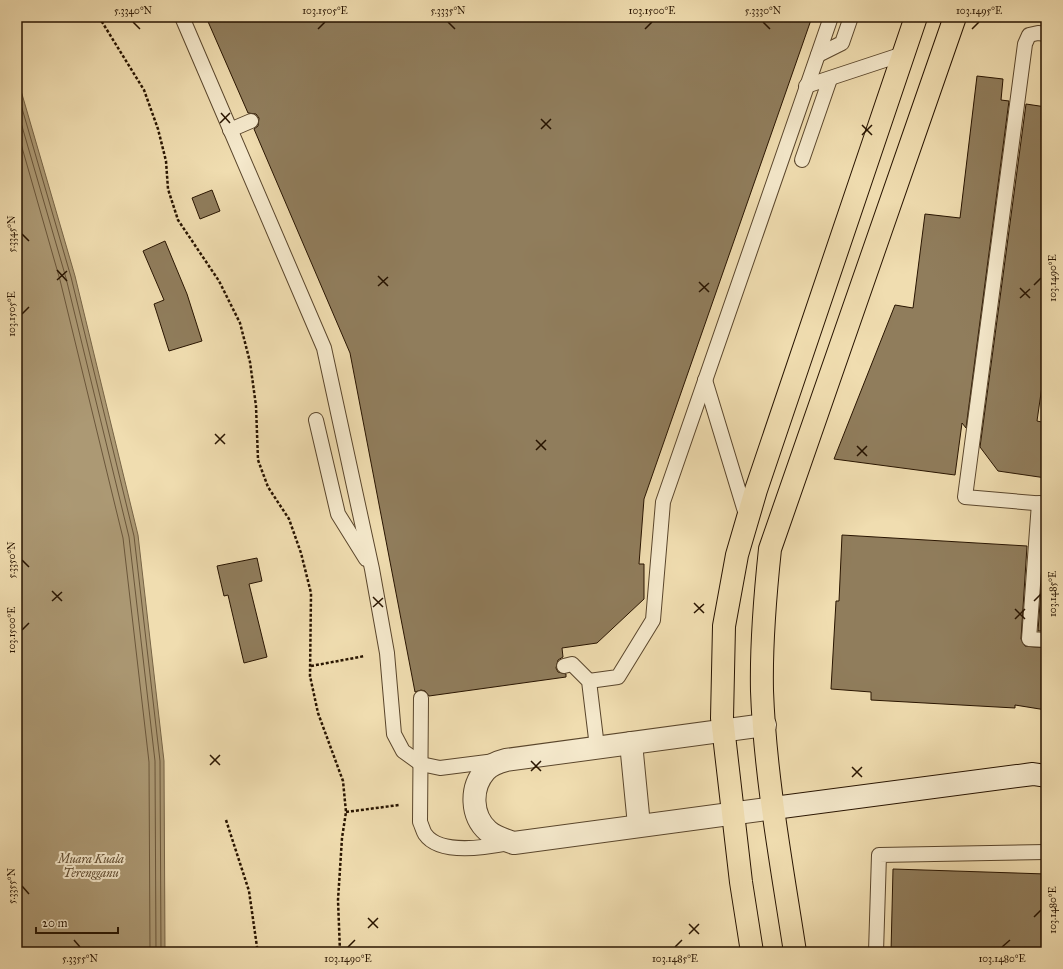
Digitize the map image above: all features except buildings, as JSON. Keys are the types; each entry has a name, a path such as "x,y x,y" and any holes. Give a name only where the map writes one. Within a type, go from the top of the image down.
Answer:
{"main road":[{"path":"752,952 723,731 724,626 737,555 747,519 916,17"},
{"path":"795,952 774,808 762,690 764,602 770,549 955,17"}],"street":[{"path":"765,726 597,747 506,760 495,763 485,771 478,781 474,806 479,819 488,831 500,839 514,843 733,812 1033,774 1046,776"},
{"path":"631,743 638,825"}],"lane":[{"path":"182,17 324,348 372,569 387,653 394,734 402,751 421,764 440,768 506,760"},
{"path":"589,681 618,677 653,620 663,502 831,17"},
{"path":"818,55 842,42 851,17"},
{"path":"1046,34 1038,33 1029,35 1025,44 965,497 1043,504 1029,639 1046,640"},
{"path":"806,86 903,54"},
{"path":"802,160 830,79"},
{"path":"230,130 251,121"},
{"path":"705,380 747,519"},
{"path":"316,420 338,514 372,569"},
{"path":"564,666 572,664 589,681 597,747"},
{"path":"421,698 420,822 425,835 437,843 466,850 514,843"},
{"path":"876,952 879,855 1046,852"}],"path":[{"path":"99,17 144,90 158,129 166,161 168,189 178,220 218,281 240,323 250,362 256,406 258,460 268,487 289,519 301,553 311,593 310,676 318,713 343,780 346,812 342,838 338,900 340,952"},
{"path":"311,666 387,653"},
{"path":"346,812 421,802"},
{"path":"226,820 249,891 256,952"}],"water":[{"name":"Muara Kuala Terengganu","path":"17,77 75,276 138,535 164,761 165,952 17,952"}]}
